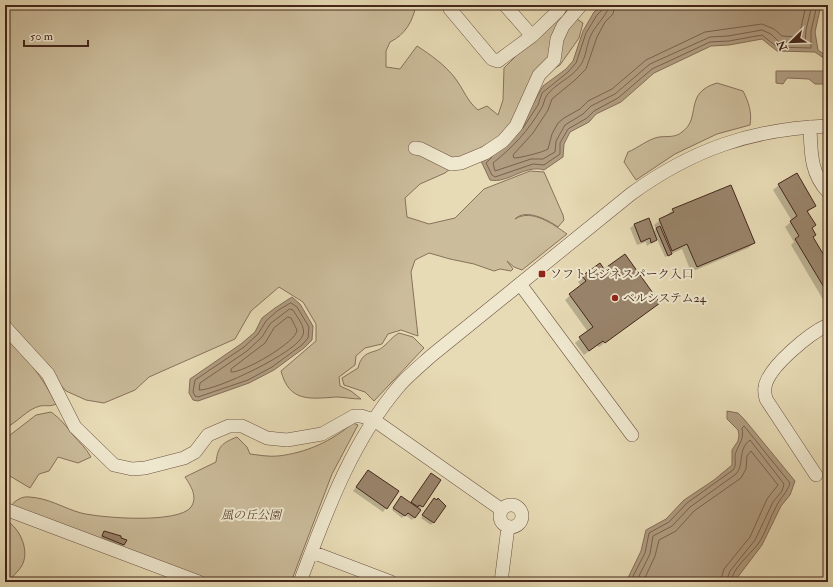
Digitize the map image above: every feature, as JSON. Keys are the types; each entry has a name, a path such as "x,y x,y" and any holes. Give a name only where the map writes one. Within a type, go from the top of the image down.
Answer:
{"street":[{"path":"449,5 450,9 494,60 501,60 532,36 558,11 560,8 559,5"},
{"path":"505,5 532,36"},
{"path":"415,148 421,148 451,164 461,163 479,156 503,141 516,126 539,75 554,60 557,40 563,26 581,5"},
{"path":"300,582 344,472 358,444 401,384 414,371 632,194 682,162 723,144 746,137 780,129 828,126"},
{"path":"810,127 813,167 820,184 828,192"},
{"path":"520,284 632,436"},
{"path":"816,475 766,399 764,389 767,381 789,353 806,337 828,325"},
{"path":"5,327 48,374 74,427 114,465 132,469 145,468 184,458 194,452 208,435 229,426 242,426 267,438 287,440 322,434 354,416 361,416 374,420 502,510"},
{"path":"513,504 521,511 521,521 516,526 508,527 500,519 502,510 506,506 513,504"},
{"path":"5,509 199,582"},
{"path":"500,582 508,527"},
{"path":"312,552 391,582"}],"green space":[{"path":"5,5 416,5 413,17 408,27 400,36 390,42 386,51 386,67 400,69 417,46 447,69 455,78 471,103 478,110 487,106 498,115 503,100 504,68 532,40 566,12 583,23 579,38 560,65 531,83 518,114 503,135 466,156 445,173 420,184 405,198 407,217 429,224 455,218 484,189 530,171 544,172 564,220 558,227 543,218 528,215 549,222 567,234 522,270 514,267 507,261 513,269 511,271 500,269 494,271 474,264 429,253 415,260 411,272 418,336 401,330 388,334 382,344 365,348 356,356 355,365 339,377 340,386 351,391 361,399 336,397 309,398 295,393 289,388 281,371 316,341 316,324 303,302 279,287 251,311 235,339 149,377 135,390 104,403 86,400 66,391 5,322"},
{"path":"717,83 743,91 750,108 750,125 717,134 675,154 636,180 624,162 628,152 655,138 674,136 682,132 691,120 696,99 700,93 707,87"},
{"path":"399,333 413,337 424,348 374,401 365,392 344,385 342,378 358,368 363,357 381,349"},
{"path":"5,334 33,367 56,404 35,408 5,428"},
{"path":"51,412 58,417 91,457 78,463 58,457 49,471 39,474 30,488 5,473 5,439 36,415"},
{"name":"風の丘公園","path":"353,423 358,425 332,474 291,582 214,582 11,506 17,500 27,497 43,499 81,513 105,517 156,518 172,516 184,512 191,507 193,503 194,495 185,477 216,462 218,452 224,443 237,437 247,447 250,454 278,456 299,452 318,445 327,441"},
{"path":"5,520 15,528 19,534 25,554 21,567 9,582 5,582"}],"water":[{"path":"602,5 821,5 815,32 818,50 828,57 828,61 815,52 777,51 762,39 729,45 711,46 654,73 621,102 596,114 589,122 570,132 564,144 563,157 544,170 530,170 503,179 490,180 481,161 521,125 543,86 566,69 573,61 583,31 594,12"},
{"path":"776,71 828,71 828,84 815,84 809,79 787,78 783,84 776,83"},
{"path":"292,297 300,304 313,326 312,340 304,348 274,370 249,383 198,401 193,400 189,393 190,379 241,344 255,332 262,318"},
{"path":"727,411 738,413 744,419 795,481 790,495 781,506 762,545 734,582 626,582 641,551 646,530 666,519 684,500 714,480 732,465 732,450 738,441 739,435 738,430 727,419"}],"building":[{"path":"797,173 816,206 807,211 816,225 812,228 816,235 813,237 828,262 828,294 795,239 799,236 790,221 797,216 778,184"},
{"path":"731,185 755,243 697,267 687,244 672,251 659,219 674,212 672,209"},
{"path":"649,218 657,240 651,243 650,238 641,242 634,224"},
{"path":"660,226 672,254 668,256 656,228"},
{"name":"ベルシステム24","path":"625,254 660,303 605,343 603,341 589,351 579,337 593,327 569,294 586,281 582,276 600,263 604,269"},
{"path":"368,470 399,491 387,509 356,487"},
{"path":"431,473 441,480 423,507 419,505 418,507 411,502"},
{"path":"401,496 421,510 415,518 408,513 405,516 393,508"},
{"path":"434,498 437,500 438,498 446,506 434,523 422,515"},
{"path":"104,531 121,536 121,538 127,540 124,545 102,536"}],"place":[{"name":"ソフトビジネスパーク入口","path":"542,274"},
{"name":"ベルシステム24","path":"615,298"}]}
